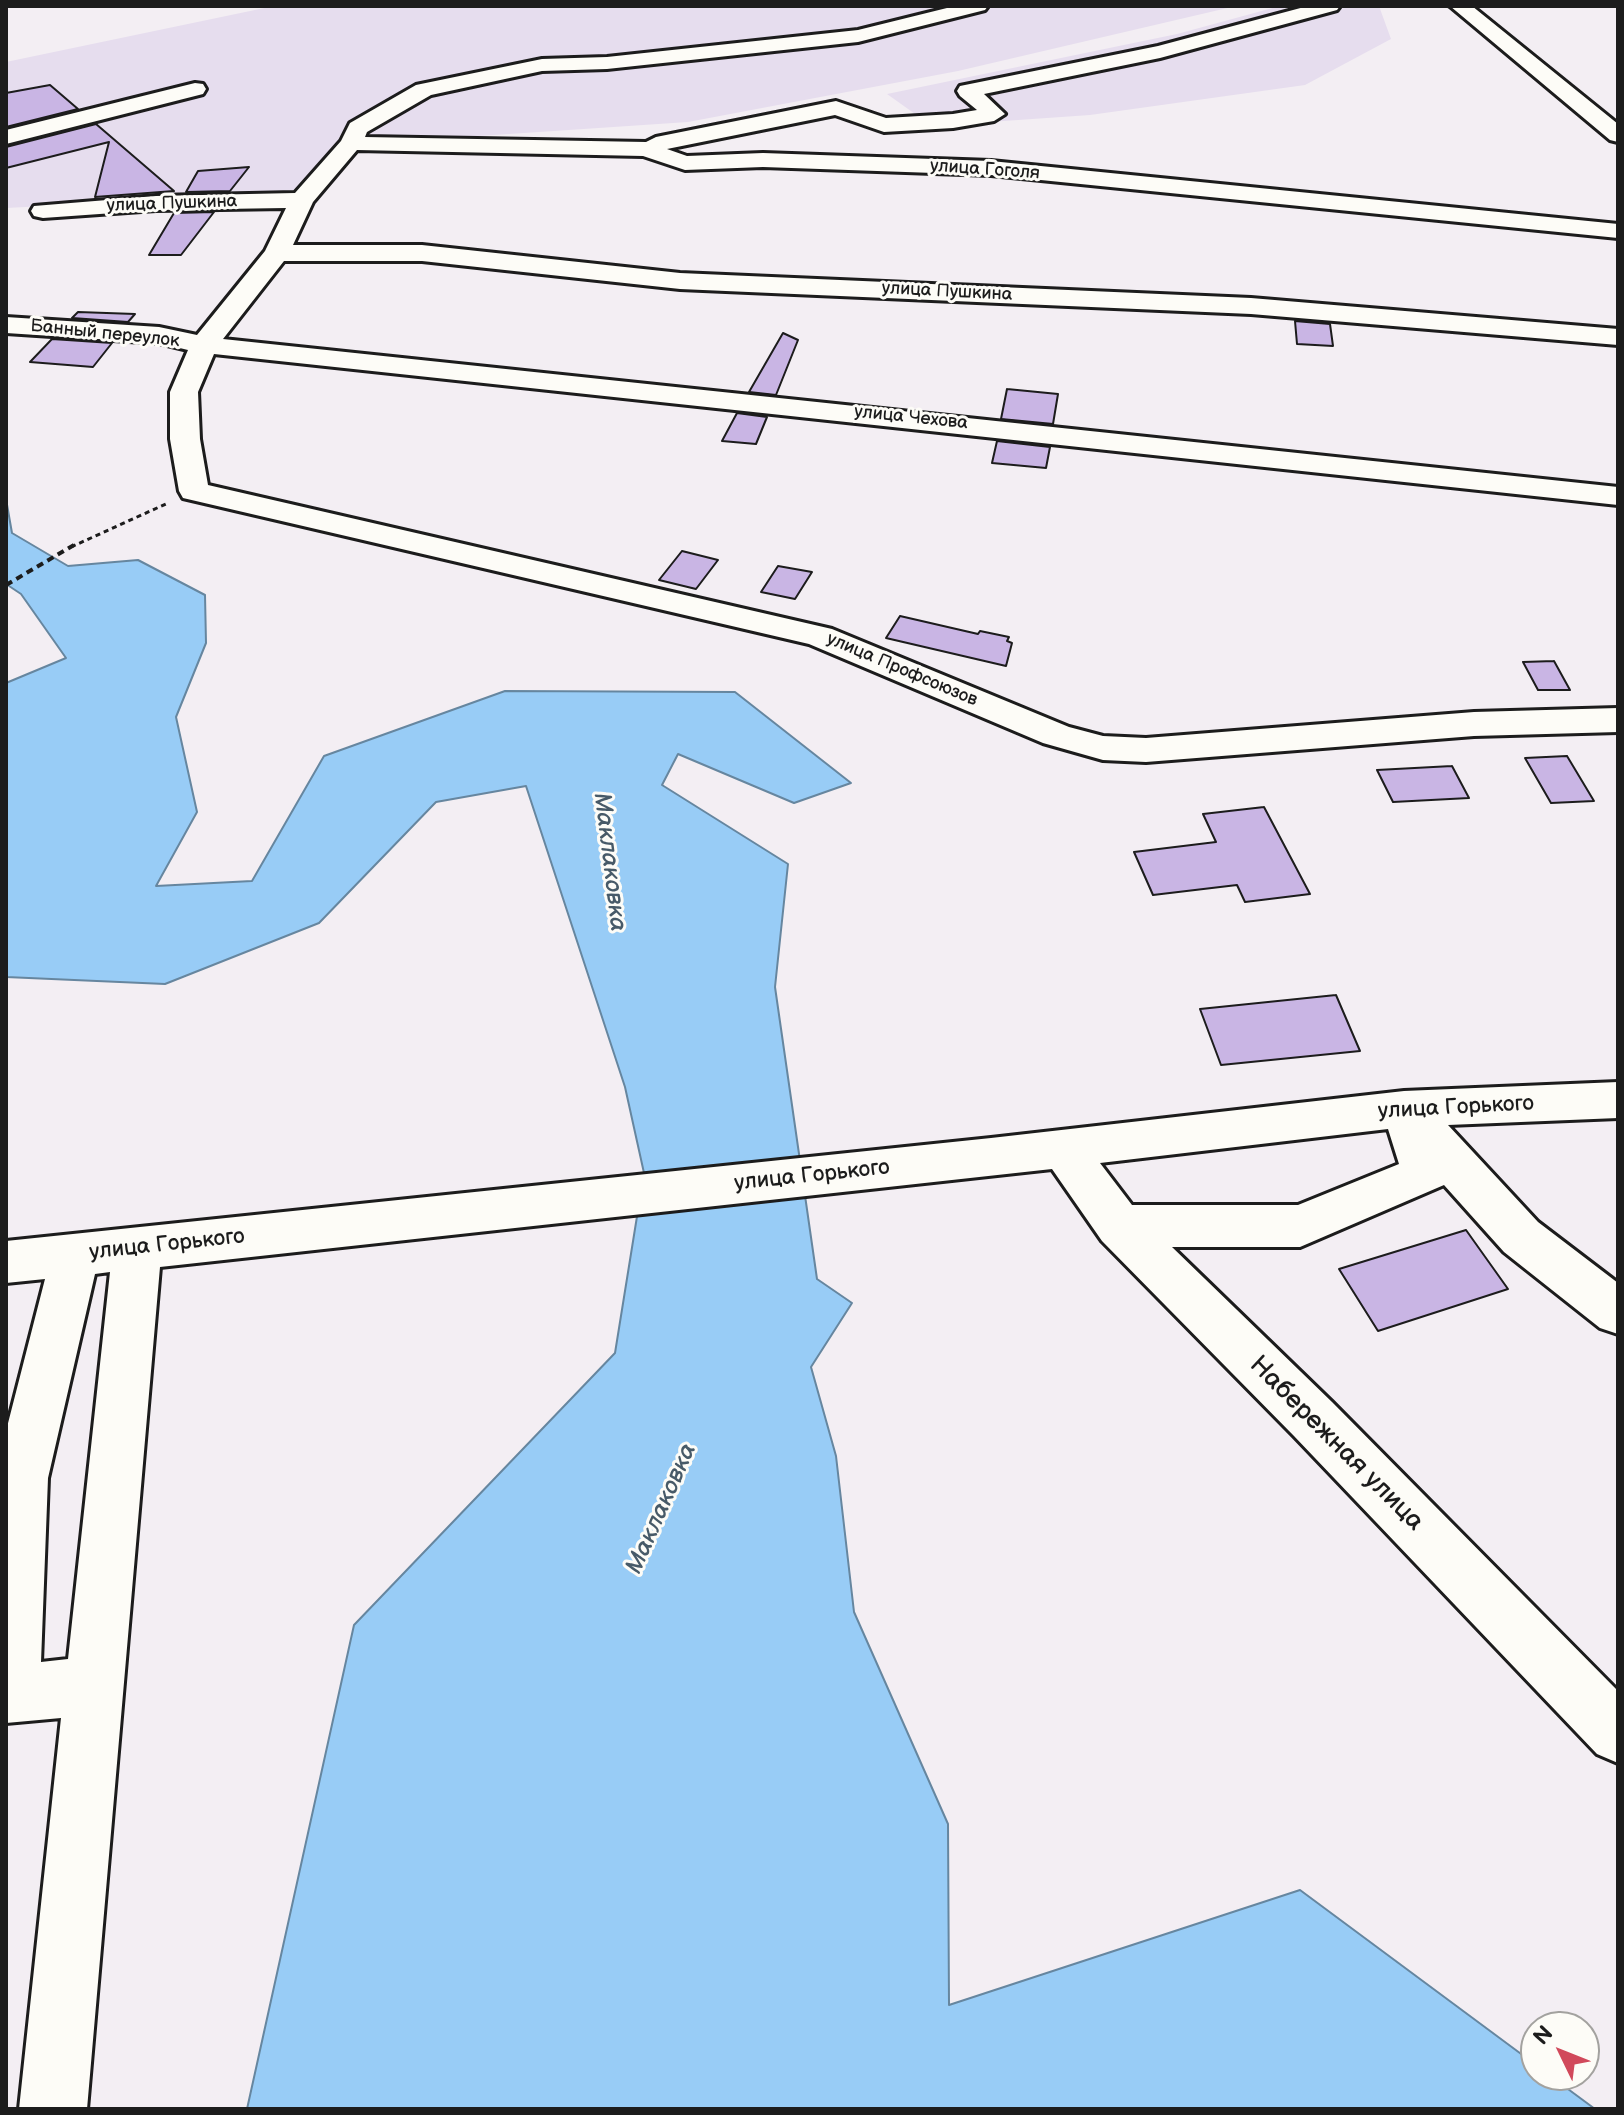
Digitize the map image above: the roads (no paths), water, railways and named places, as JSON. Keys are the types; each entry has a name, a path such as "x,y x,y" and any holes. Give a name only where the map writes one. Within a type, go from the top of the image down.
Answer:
{"street":[{"path":"204,345 277,253 302,200 355,135 424,90 542,65 607,63 858,36 978,6"},
{"path":"646,149 661,142 836,108 884,125 953,121 994,114 968,91 1160,52 1330,6"},
{"path":"1460,6 1618,135"},
{"path":"6,137 195,89"},
{"name":"улица Гоголя","path":"355,135 646,149 685,163 763,160 991,168 1618,231"},
{"name":"улица Пушкина","path":"43,211 156,203 302,200"},
{"name":"улица Пушкина","path":"277,253 422,253 680,281 1251,306 1618,337"},
{"name":"Банный переулок","path":"6,325 159,335 204,345"},
{"name":"улица Профсоюзов","path":"204,345 184,392 185,439 194,491 820,636 1056,735 1103,748 1146,750 1474,724 1618,720"},
{"name":"улица Чехова","path":"204,345 1618,496"},
{"name":"улица Горького","path":"6,1262 991,1157 1404,1109 1618,1100"},
{"path":"1119,1226 1300,1226 1426,1174 1404,1109"},
{"path":"1404,1109 1521,1237 1618,1312"},
{"name":"Набережная улица","path":"1063,1148 1119,1226 1313,1419 1618,1733"},
{"path":"53,2109 95,1685 163,1246"},
{"path":"75,1255 14,1480 10,1695 95,1685"}],"water":[{"name":"Маклаковка","path":"6,499 12,533 68,566 138,560 205,595 206,643 176,717 197,812 156,886 252,881 324,756 505,691 735,692 851,783 794,803 678,754 662,785 788,864 775,987 817,1279 852,1303 811,1367 836,1456 854,1612 948,1824 949,2005 1300,1890 1520,2053 1520,2091 1571,2091 1595,2109 247,2109 354,1625 615,1353 644,1173 625,1087 526,786 436,802 319,923 165,984 6,977 6,683 66,658 21,594 6,584"}]}
